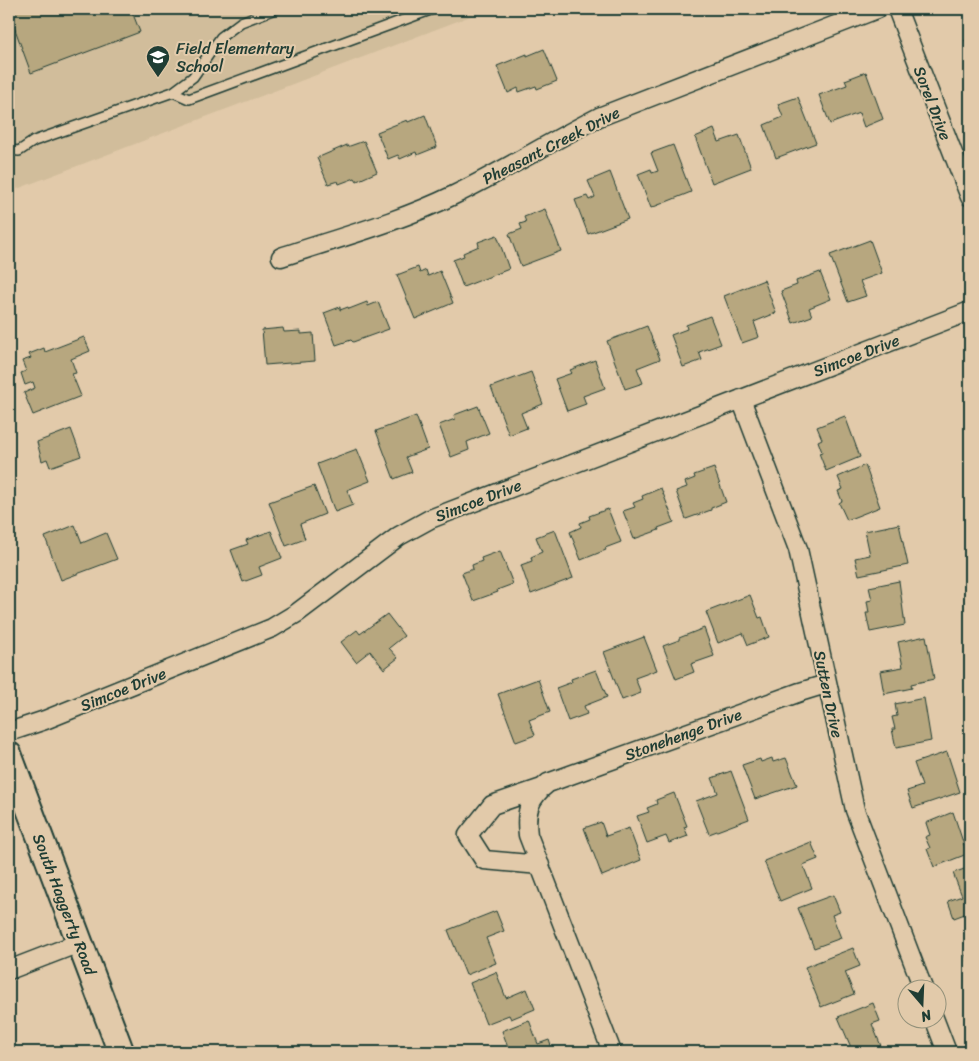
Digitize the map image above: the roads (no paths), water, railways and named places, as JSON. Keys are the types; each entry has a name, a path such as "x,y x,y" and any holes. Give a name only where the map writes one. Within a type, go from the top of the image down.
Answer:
{"main road":[{"name":"South Haggerty Road","path":"9,755 121,1052"}],"street":[{"name":"Pheasant Creek Drive","path":"281,257 418,211 454,195 599,117 878,9"},
{"name":"Sorel Drive","path":"897,9 970,197"},
{"name":"Simcoe Drive","path":"9,732 45,720 272,628 297,613 399,536 430,519 970,311"},
{"name":"Sutten Drive","path":"741,399 798,549 855,810 919,978"},
{"name":"Stonehenge Drive","path":"540,865 484,860 468,835 492,805 542,788 548,783 826,684"},
{"path":"542,788 532,801 526,820 528,835 612,1052"},
{"path":"9,970 79,942"},
{"path":"938,1028 947,1052"}],"lane":[{"path":"9,150 20,151 34,141 174,92 193,77 221,37 241,22 275,9"},
{"path":"174,92 189,99 433,9"}],"place":[{"name":"Field Elementary School","path":"158,78"}]}
